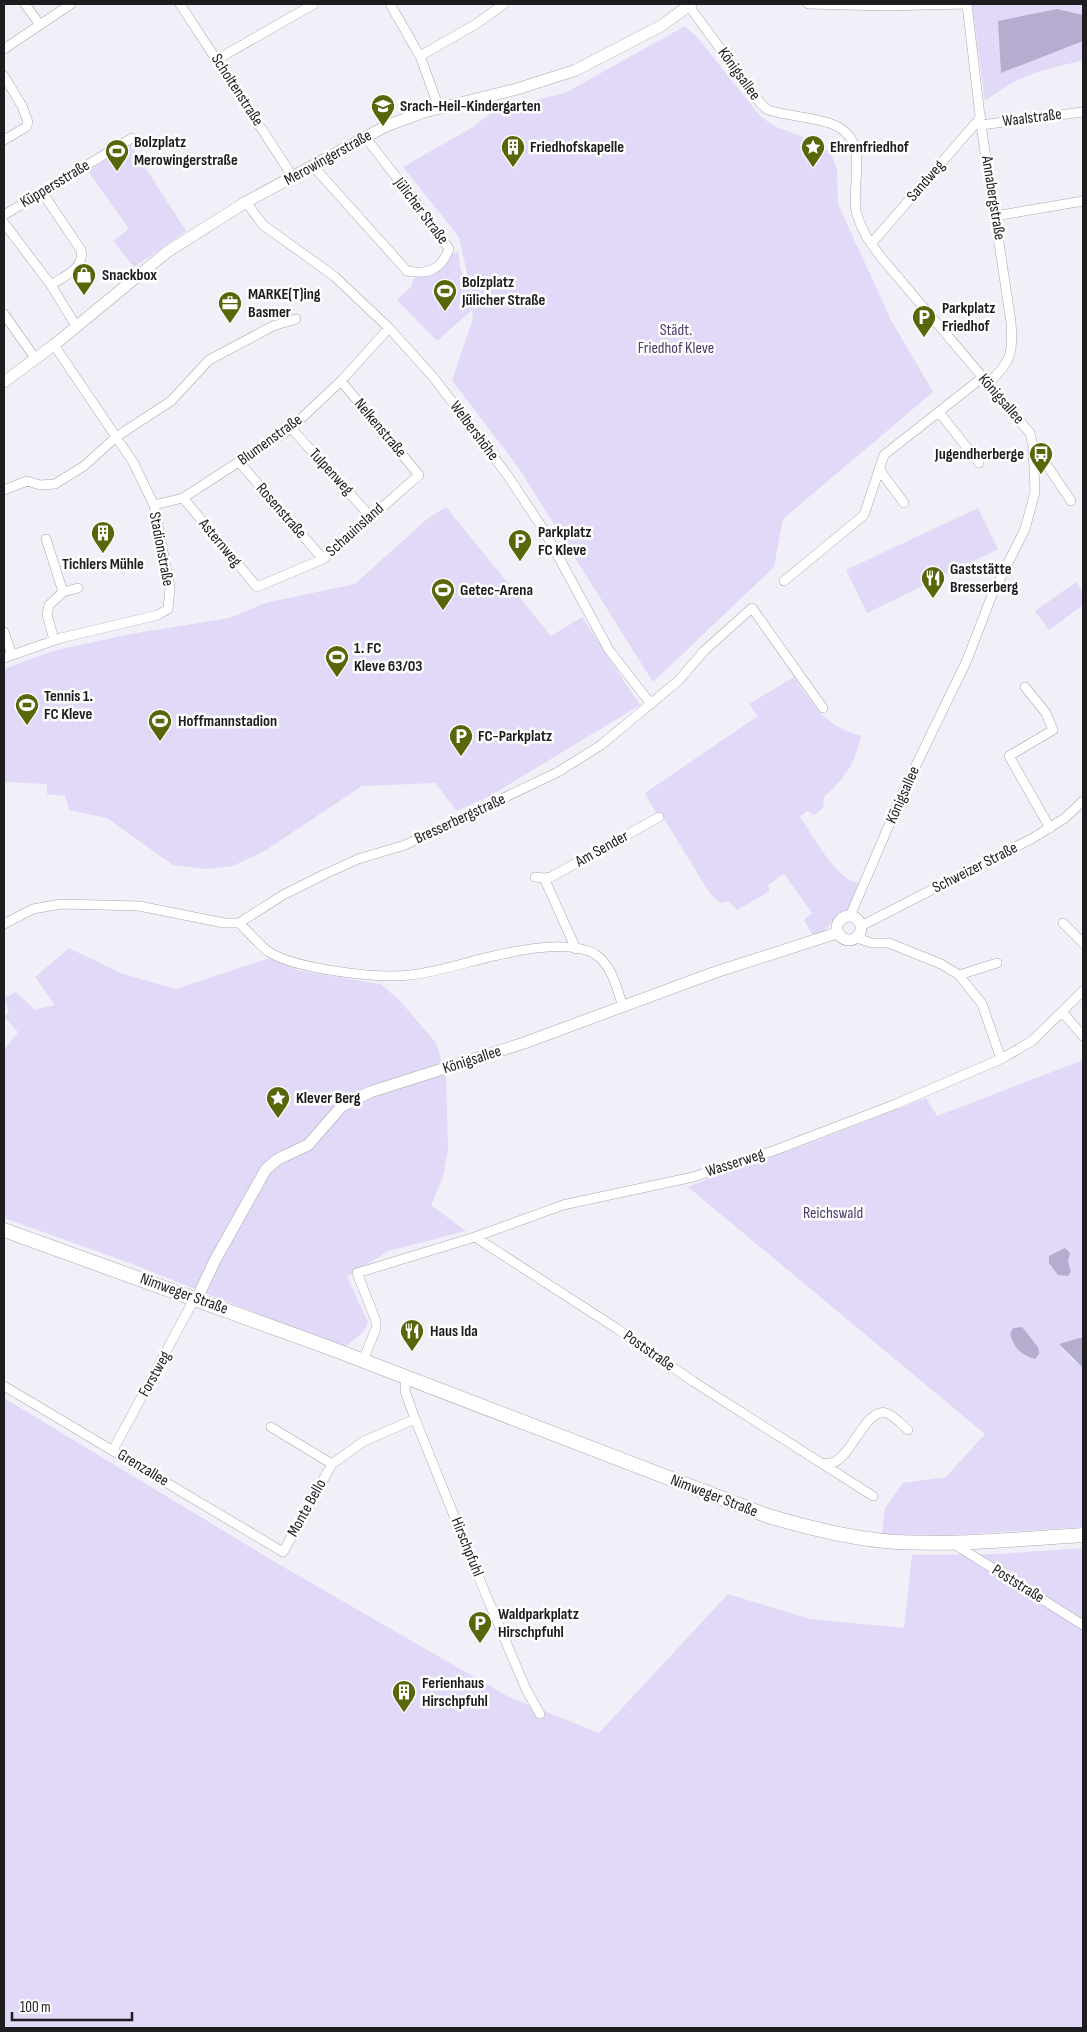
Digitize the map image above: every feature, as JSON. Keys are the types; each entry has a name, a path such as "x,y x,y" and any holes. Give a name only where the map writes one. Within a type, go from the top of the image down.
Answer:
{"main road":[{"name":"Nimweger Straße","path":"4,1230 197,1299 781,1520 805,1527 876,1540 953,1543 1083,1535"}],"street":[{"path":"25,4 40,25"},
{"path":"4,49 71,4"},
{"name":"Scholtenstraße","path":"180,4 293,177"},
{"path":"216,60 314,4"},
{"path":"390,4 420,56 439,108"},
{"path":"420,56 476,24 504,4"},
{"name":"Merowingerstraße","path":"4,382 54,345 167,252 246,202 386,126 439,108 516,89 576,70 661,26 689,4"},
{"name":"Königsallee","path":"197,1299 214,1262 266,1169 278,1159 308,1146 342,1106 370,1092 516,1046 712,974 837,933 837,923 840,919 850,916 904,790 967,660 992,595 1025,529 1035,492 1033,446 1030,433 871,244 856,211 858,161 856,148 850,137 841,128 829,123 768,110 761,104 689,4"},
{"path":"808,4 886,6 965,4"},
{"name":"Annabergstraße","path":"965,4 1011,322 1013,349 1001,372 985,380"},
{"path":"4,76 22,106 28,122 26,127 4,140"},
{"name":"Waalstraße","path":"981,121 1083,112"},
{"name":"Sandweg","path":"871,244 981,121"},
{"name":"Jülicher Straße","path":"313,166 407,271 425,274 434,271 446,257 449,249 365,137"},
{"name":"Küppersstraße","path":"4,215 132,138"},
{"path":"42,192 82,250 83,258 78,268 51,285"},
{"path":"996,216 1083,201"},
{"name":"Welbershöhe","path":"246,202 262,225 334,276 389,328 434,378 508,476 545,532 609,650 651,704"},
{"path":"4,223 51,285 76,326"},
{"path":"4,314 35,358"},
{"path":"4,490 28,481 40,485 55,484 84,466 116,437 171,401 209,360 273,326 296,319"},
{"name":"Blumenstraße","path":"154,505 183,498 291,428 341,381 389,328"},
{"name":"Stadionstraße","path":"8,656 54,640 158,615 168,609 170,587 154,505 132,462 54,345"},
{"path":"784,581 864,515 884,455 939,412 985,380"},
{"name":"Nelkenstraße","path":"341,381 419,475"},
{"path":"939,412 979,463"},
{"name":"Tulpenweg","path":"291,428 370,516"},
{"path":"1033,446 1071,501"},
{"name":"Rosenstraße","path":"239,462 322,559"},
{"path":"879,469 904,503"},
{"name":"Schauinsland","path":"257,586 322,559 419,475"},
{"name":"Asternweg","path":"183,498 257,586"},
{"path":"46,539 63,592"},
{"path":"54,640 47,614 49,605 63,592 78,588"},
{"name":"Bresserbergstraße","path":"239,923 283,895 322,875 358,859 405,845 558,772 602,745 678,681 705,650 752,608 823,708"},
{"path":"4,632 8,656"},
{"path":"1025,687 1046,714 1053,730 1009,756 1050,828"},
{"name":"Schweizer Straße","path":"861,926 1033,838 1065,818 1083,801"},
{"name":"Am Sender","path":"576,949 539,878 551,877 659,817"},
{"path":"4,924 33,909 61,904 139,906 224,923 239,923 269,952 288,961 307,966 382,976 410,975 530,947 576,949 595,954 603,962 612,974 623,1007"},
{"path":"850,916 856,918 861,926 861,931 856,938"},
{"path":"1063,924 1083,943"},
{"path":"837,933 847,941 856,938 872,943 889,943 942,964 959,975 982,1004 1001,1059"},
{"path":"959,975 997,963"},
{"name":"Wasserweg","path":"363,1361 376,1328 376,1321 357,1273 474,1237 563,1205 693,1177 773,1151 896,1104 1001,1059 1032,1041 1063,1013 1083,991"},
{"path":"1063,1013 1083,1036"},
{"name":"Poststraße","path":"474,1237 616,1328 694,1382 873,1496"},
{"name":"Forstweg","path":"113,1450 191,1305 197,1299"},
{"name":"Hirschpfuhl","path":"406,1377 405,1391 415,1419 526,1689 540,1714"},
{"name":"Grenzallee","path":"4,1386 43,1411 113,1450 283,1552"},
{"path":"823,1464 835,1462 849,1450 869,1418 880,1413 888,1414 908,1430"},
{"name":"Monte Bello","path":"283,1552 332,1464 364,1441 415,1419"},
{"name":"Monte Bello","path":"271,1427 332,1464"},
{"name":"Poststraße","path":"953,1543 1083,1625"}],"green space":[{"path":"972,4 1083,4 1083,60 1032,74 1010,84 985,101"},
{"name":"Städt. Friedhof Kleve","path":"685,26 698,38 760,116 774,126 803,137 831,152 837,170 838,204 891,320 933,392 783,519 774,567 653,682 518,467 452,380 473,319 472,310 437,341 397,300 412,286 413,279 458,251 461,270 472,295 459,237 403,167 473,127 495,110 565,93"},
{"path":"131,145 186,231 134,267 113,241 129,229 88,171"},
{"name":"1. FC Kleve 63/03","path":"446,507 551,636 582,617 640,705 490,796 457,811 435,783 362,786 266,850 233,866 206,869 173,865 107,818 69,810 65,796 47,794 47,784 4,782 4,669 53,651 130,634 230,618 265,603 355,584 427,519"},
{"path":"978,508 998,549 867,613 846,570"},
{"path":"1076,582 1083,594 1083,605 1049,630 1035,611"},
{"path":"794,677 821,714 837,726 861,736 852,763 843,777 824,797 823,808 814,815 807,811 800,817 833,865 849,880 858,883 849,910 839,912 824,932 813,936 804,920 812,913 784,874 768,885 770,891 737,910 729,901 720,903 709,892 663,817 656,813 645,793 758,716 749,704"},
{"path":"69,948 120,973 176,989 270,958 300,971 381,984 401,1002 436,1043 446,1074 448,1149 443,1177 431,1205 466,1231 388,1251 347,1277 368,1322 364,1331 344,1348 127,1262 4,1218 4,1050 18,1032 4,1017 9,1011 4,998 16,992 35,1010 55,1005 35,977"},
{"name":"Reichswald","path":"1083,1060 1083,1338 1059,1344 1083,1368 1083,1527 954,1535 882,1534 885,1508 903,1483 946,1477 985,1434 688,1187 719,1174 808,1144 926,1098 937,1116","holes":["1068,1261 1071,1272 1058,1275 1049,1263","1027,1334 1038,1347 1035,1359 1025,1356 1019,1350"]},
{"path":"4,1398 280,1565 509,1697 599,1733 728,1594 810,1619 904,1628 912,1555 997,1554 1083,1548 1083,2028 4,2028"}],"shaded area":[{"path":"1057,9 1083,15 1083,41 1001,73 998,21"},
{"path":"1065,1248 1070,1253 1068,1261 1071,1272 1068,1276 1058,1275 1049,1263 1049,1256"},
{"path":"1022,1327 1038,1347 1039,1354 1035,1359 1022,1353 1012,1339 1010,1334 1013,1328"},
{"path":"1083,1338 1083,1368 1059,1344"}],"place":[{"name":"Srach-Heil-Kindergarten","path":"383,127"},
{"name":"Friedhofskapelle","path":"513,168"},
{"name":"Ehrenfriedhof","path":"813,168"},
{"name":"Bolzplatz Merowingerstraße","path":"117,172"},
{"name":"Snackbox","path":"84,296"},
{"name":"Bolzplatz Jülicher Straße","path":"445,312"},
{"name":"MARKE(T)ing Basmer","path":"230,324"},
{"name":"Parkplatz Friedhof","path":"924,338"},
{"name":"Jugendherberge","path":"1041,475"},
{"name":"Tichlers Mühle","path":"103,554"},
{"name":"Parkplatz FC Kleve","path":"520,562"},
{"name":"Gaststätte Bresserberg","path":"933,599"},
{"name":"Getec-Arena","path":"443,611"},
{"name":"1. FC Kleve 63/03","path":"337,678"},
{"name":"Tennis 1. FC Kleve","path":"27,726"},
{"name":"Hoffmannstadion","path":"160,742"},
{"name":"FC-Parkplatz","path":"461,757"},
{"name":"Klever Berg","path":"278,1119"},
{"name":"Haus Ida","path":"412,1352"},
{"name":"Waldparkplatz Hirschpfuhl","path":"480,1644"},
{"name":"Ferienhaus Hirschpfuhl","path":"404,1713"}]}
